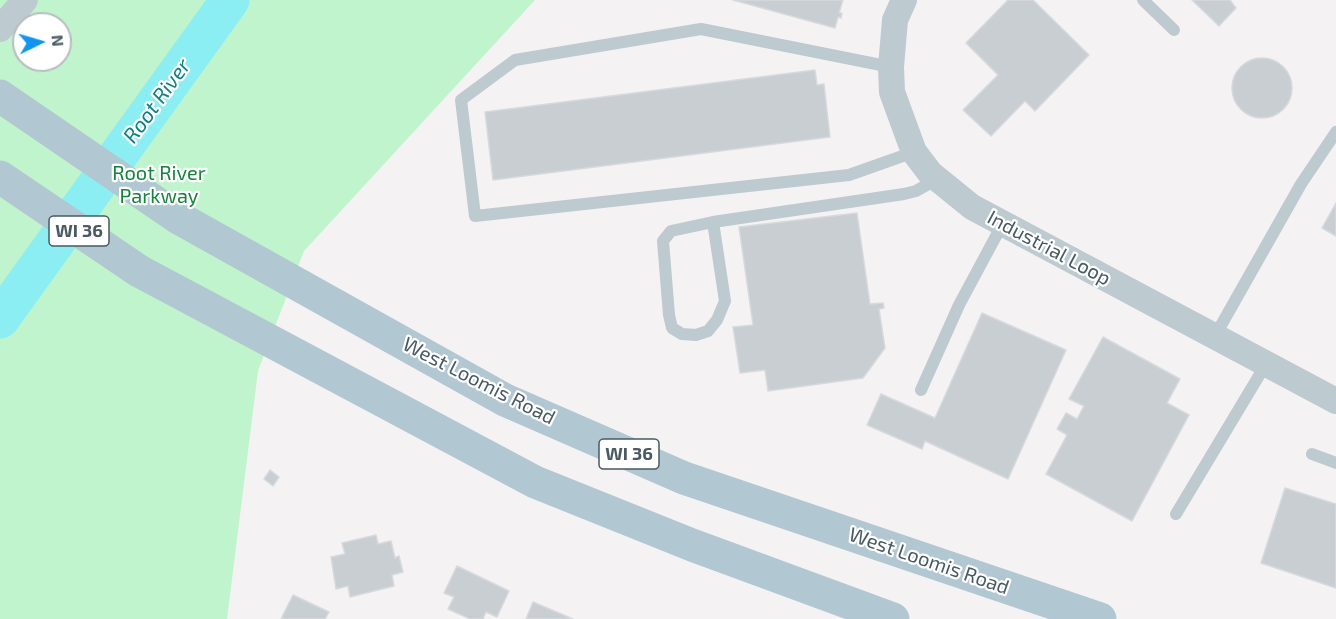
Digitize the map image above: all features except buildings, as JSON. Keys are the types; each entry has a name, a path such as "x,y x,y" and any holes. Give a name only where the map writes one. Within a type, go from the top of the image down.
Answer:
{"main road":[{"name":"West Loomis Road","path":"4,99 187,222 505,400 684,478 1082,616"},
{"name":"WI 36","path":"0,177 140,271 535,482 692,545 893,619"}],"street":[{"path":"0,28 25,0"},
{"name":"Industrial Loop","path":"904,0 895,20 891,67 892,92 914,152 937,179 972,207 1336,401"}],"lane":[{"path":"1143,0 1174,30"},
{"path":"891,67 700,29 515,60 460,100 475,216 849,176 914,152"},
{"path":"1215,336 1296,192 1336,132"},
{"path":"713,222 725,301 717,320 708,331 696,335 682,334 672,328 669,315 663,241 671,231 713,222 904,194 916,191 937,179"},
{"path":"921,390 959,305 1003,223"},
{"path":"1176,514 1266,364"},
{"path":"1312,454 1336,463"}],"green space":[{"name":"Root River Parkway","path":"0,0 535,0 304,251 258,371 227,619 0,619"}],"waterway":[{"name":"Root River","path":"0,319 230,0"}]}
